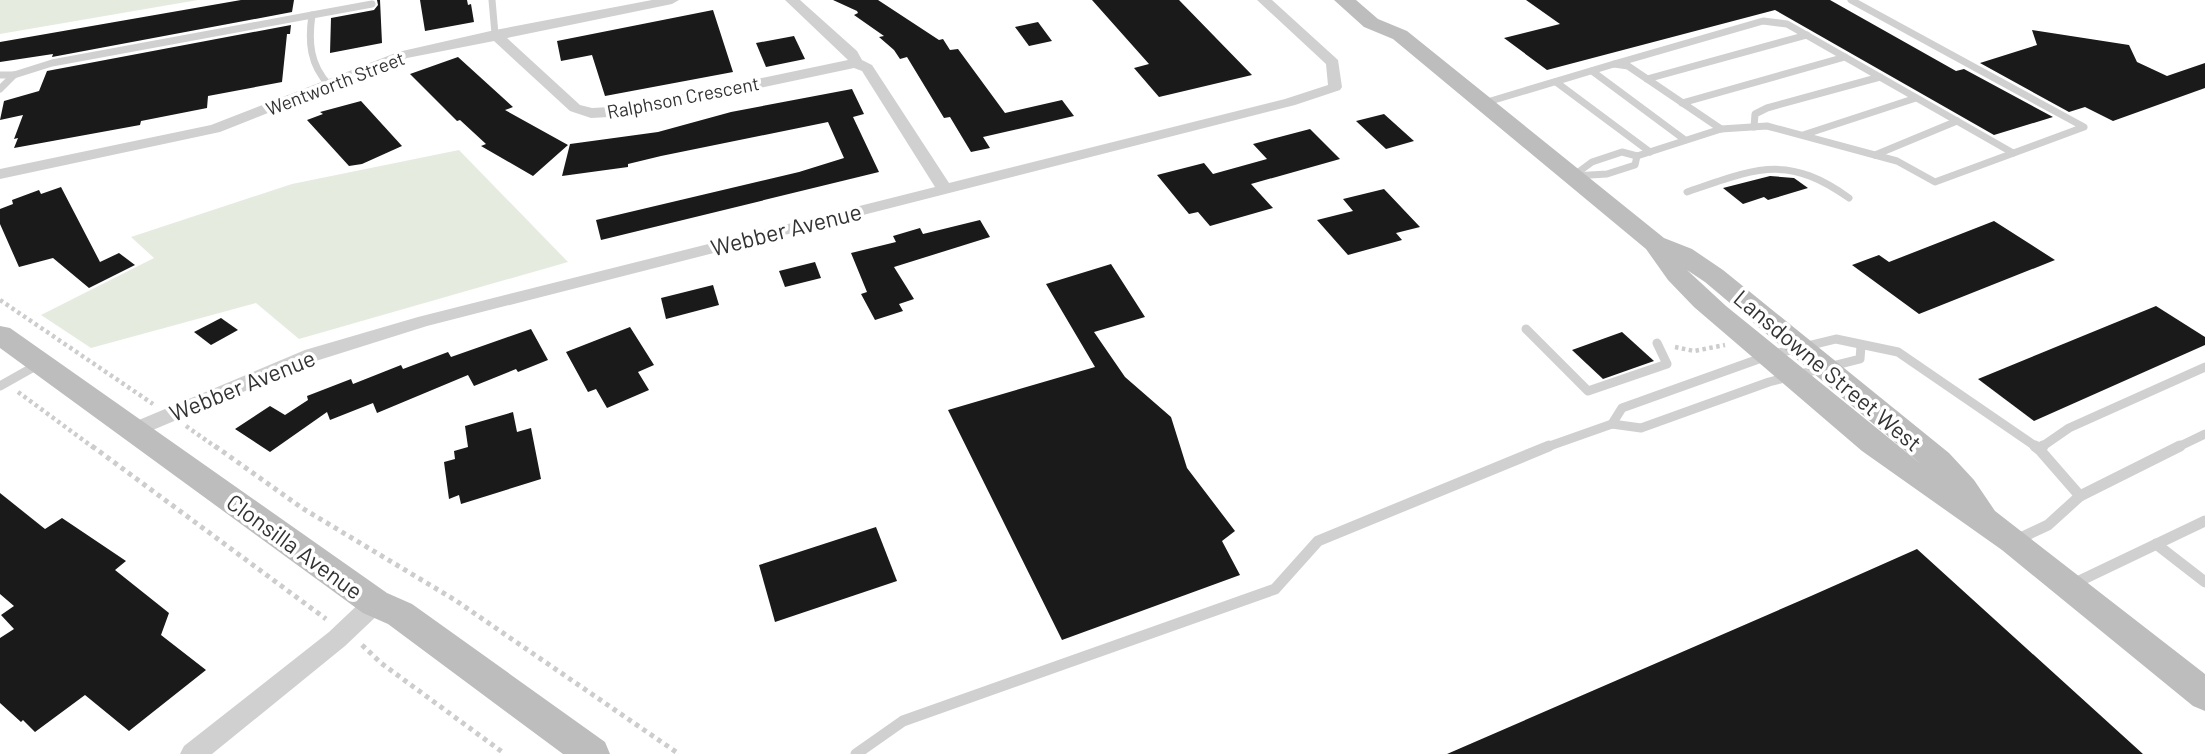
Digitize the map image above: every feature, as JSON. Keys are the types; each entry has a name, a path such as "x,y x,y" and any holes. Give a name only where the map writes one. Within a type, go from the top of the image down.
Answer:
{"main road":[{"name":"Lansdowne Street West","path":"1344,0 1371,23 1400,35 1655,244 1683,255 1713,276 1911,472 2014,541 2205,695"},
{"name":"Lansdowne Street West","path":"1368,0 1390,18 1400,35"},
{"name":"Lansdowne Street West","path":"1655,244 1667,265 1689,289 1770,355 1826,369 1938,461 1964,488 1983,518"},
{"name":"Clonsilla Avenue","path":"0,335 374,603 400,614 592,754"}],"street":[{"path":"792,0 852,54 856,62 867,68 945,189"},
{"name":"Webber Avenue","path":"134,430 312,355 424,321 1278,105 1335,87 1333,63 1264,0"},
{"name":"Wentworth Street","path":"0,174 215,129 403,55 495,34 667,1"},
{"name":"Ralphson Crescent","path":"495,34 575,108 591,113 628,111 856,62"},
{"path":"193,754 346,631 374,603"}],"lane":[{"path":"492,0 495,34"},
{"path":"1573,176 1592,162 1622,152 1637,156 1721,129 1767,126 1898,161 1935,182 2084,127 1851,0"},
{"path":"0,75 14,75 52,63 372,4"},
{"path":"312,15 310,29 315,70 329,85"},
{"path":"1484,103 1763,22 1787,24 2013,153"},
{"path":"1647,79 1807,35"},
{"path":"1682,103 1844,57"},
{"path":"1614,64 1628,66 1721,129"},
{"path":"1592,71 1685,140"},
{"path":"0,89 14,75"},
{"path":"1755,127 1755,114 1767,108 1880,77"},
{"path":"1556,82 1650,152"},
{"path":"1803,135 1916,97"},
{"path":"1875,155 1957,121"},
{"path":"1573,176 1607,174 1635,164 1637,156"},
{"path":"1687,192 1766,166 1784,166 1833,184 1849,198"},
{"path":"1526,328 1588,391 1667,364 1657,343"},
{"path":"856,754 903,721 1275,589 1318,541 1574,436 1612,424 1641,428 1769,382 1836,339 1898,352 2039,449 2080,496"},
{"path":"1826,369 1860,359 1861,346"},
{"path":"1612,424 1622,408 1770,355"},
{"path":"3,385 40,363"},
{"path":"2039,449 2069,428 2205,367"},
{"path":"2014,541 2048,525 2080,496 2205,434"},
{"path":"2069,586 2205,521"},
{"path":"2156,544 2205,582"}],"path":[{"path":"0,300 170,414 302,508 455,600 679,754"},
{"path":"3,385 311,611 346,631 381,663 505,754"}],"shaded area":[{"path":"0,0 198,0 0,34"},
{"path":"459,150 568,262 299,339 256,303 91,348 41,315 154,258 131,237 292,184"}],"building":[{"path":"241,0 294,0 292,12 52,57 53,54 0,62 0,42"},
{"path":"377,0 380,0 382,43 330,53 331,18 374,10 378,5"},
{"path":"420,0 467,0 468,5 471,4 474,22 425,31"},
{"path":"833,0 878,0 939,40 943,39 950,50 958,49 1005,113 1062,100 1074,116 983,137 990,148 971,152 950,117 944,118 907,57 900,59 879,37 884,36 854,15 857,11"},
{"path":"1092,0 1179,0 1252,75 1159,97 1134,68 1149,64"},
{"path":"1526,0 1830,0 1956,71 1964,69 2053,117 1994,135 1775,10 1547,70 1504,38 1560,24"},
{"path":"713,10 733,72 605,96 592,55 561,61 557,41"},
{"path":"1038,22 1052,41 1029,46 1015,27"},
{"path":"291,25 290,34 287,34 282,82 208,96 207,108 141,121 140,125 14,148 18,138 14,139 23,115 0,120 4,101 39,91 47,71"},
{"path":"2032,30 2129,45 2137,62 2167,76 2205,63 2205,88 2113,121 2085,107 2069,112 1980,63 2037,45"},
{"path":"794,36 805,59 766,67 756,43"},
{"path":"458,57 513,107 505,110 568,145 533,176 481,146 486,144 460,120 457,121 410,74"},
{"path":"852,89 864,114 853,117 879,172 601,240 596,220 799,172 844,158 828,122 661,156 628,164 628,167 562,176 570,144 658,132 731,112"},
{"path":"361,101 402,146 362,164 349,166 307,120 323,114 320,112"},
{"path":"1384,114 1414,141 1386,149 1356,121"},
{"path":"1310,129 1340,159 1251,184 1273,208 1210,226 1198,212 1189,214 1157,175 1204,163 1213,174 1267,159 1253,144"},
{"path":"1770,176 1794,178 1808,188 1743,204 1723,188"},
{"path":"61,187 100,262 119,253 135,265 89,288 53,258 19,267 0,224 0,209 13,204 12,200 39,190 41,194"},
{"path":"1384,189 1420,227 1396,233 1402,240 1348,255 1317,220 1353,211 1343,199"},
{"path":"980,220 990,237 894,267 914,299 899,304 903,311 875,320 861,294 867,292 851,253 896,242 893,236 920,228 923,234"},
{"path":"1994,221 2055,260 1919,314 1852,265 1879,255 1889,262"},
{"path":"815,262 821,278 785,287 779,271"},
{"path":"1111,264 1145,317 1094,332 1125,377 1171,417 1187,468 1235,531 1222,541 1240,575 1062,640 948,410 1095,367 1046,284"},
{"path":"713,285 719,305 666,319 661,298"},
{"path":"2156,306 2205,337 2205,345 2034,421 1978,379"},
{"path":"221,318 238,330 211,345 194,332"},
{"path":"630,327 654,365 638,372 649,390 607,408 596,389 588,392 566,352"},
{"path":"531,329 548,360 518,372 516,369 474,386 468,375 377,413 373,403 330,420 327,412 270,452 235,429 270,406 285,415 308,400 307,396 351,379 353,384 401,365 403,369 448,352 451,357"},
{"path":"1622,332 1654,361 1603,379 1572,350"},
{"path":"513,412 517,432 531,428 541,479 461,504 459,495 449,499 444,462 455,459 454,451 468,447 465,426"},
{"path":"0,493 45,529 62,518 126,561 115,570 169,613 161,635 206,670 129,731 85,695 35,732 23,720 21,722 0,703 0,638 14,629 1,615 14,606 0,594"},
{"path":"876,527 897,581 775,622 759,565"},
{"path":"1917,549 2143,754 1447,754 1811,596"}]}
